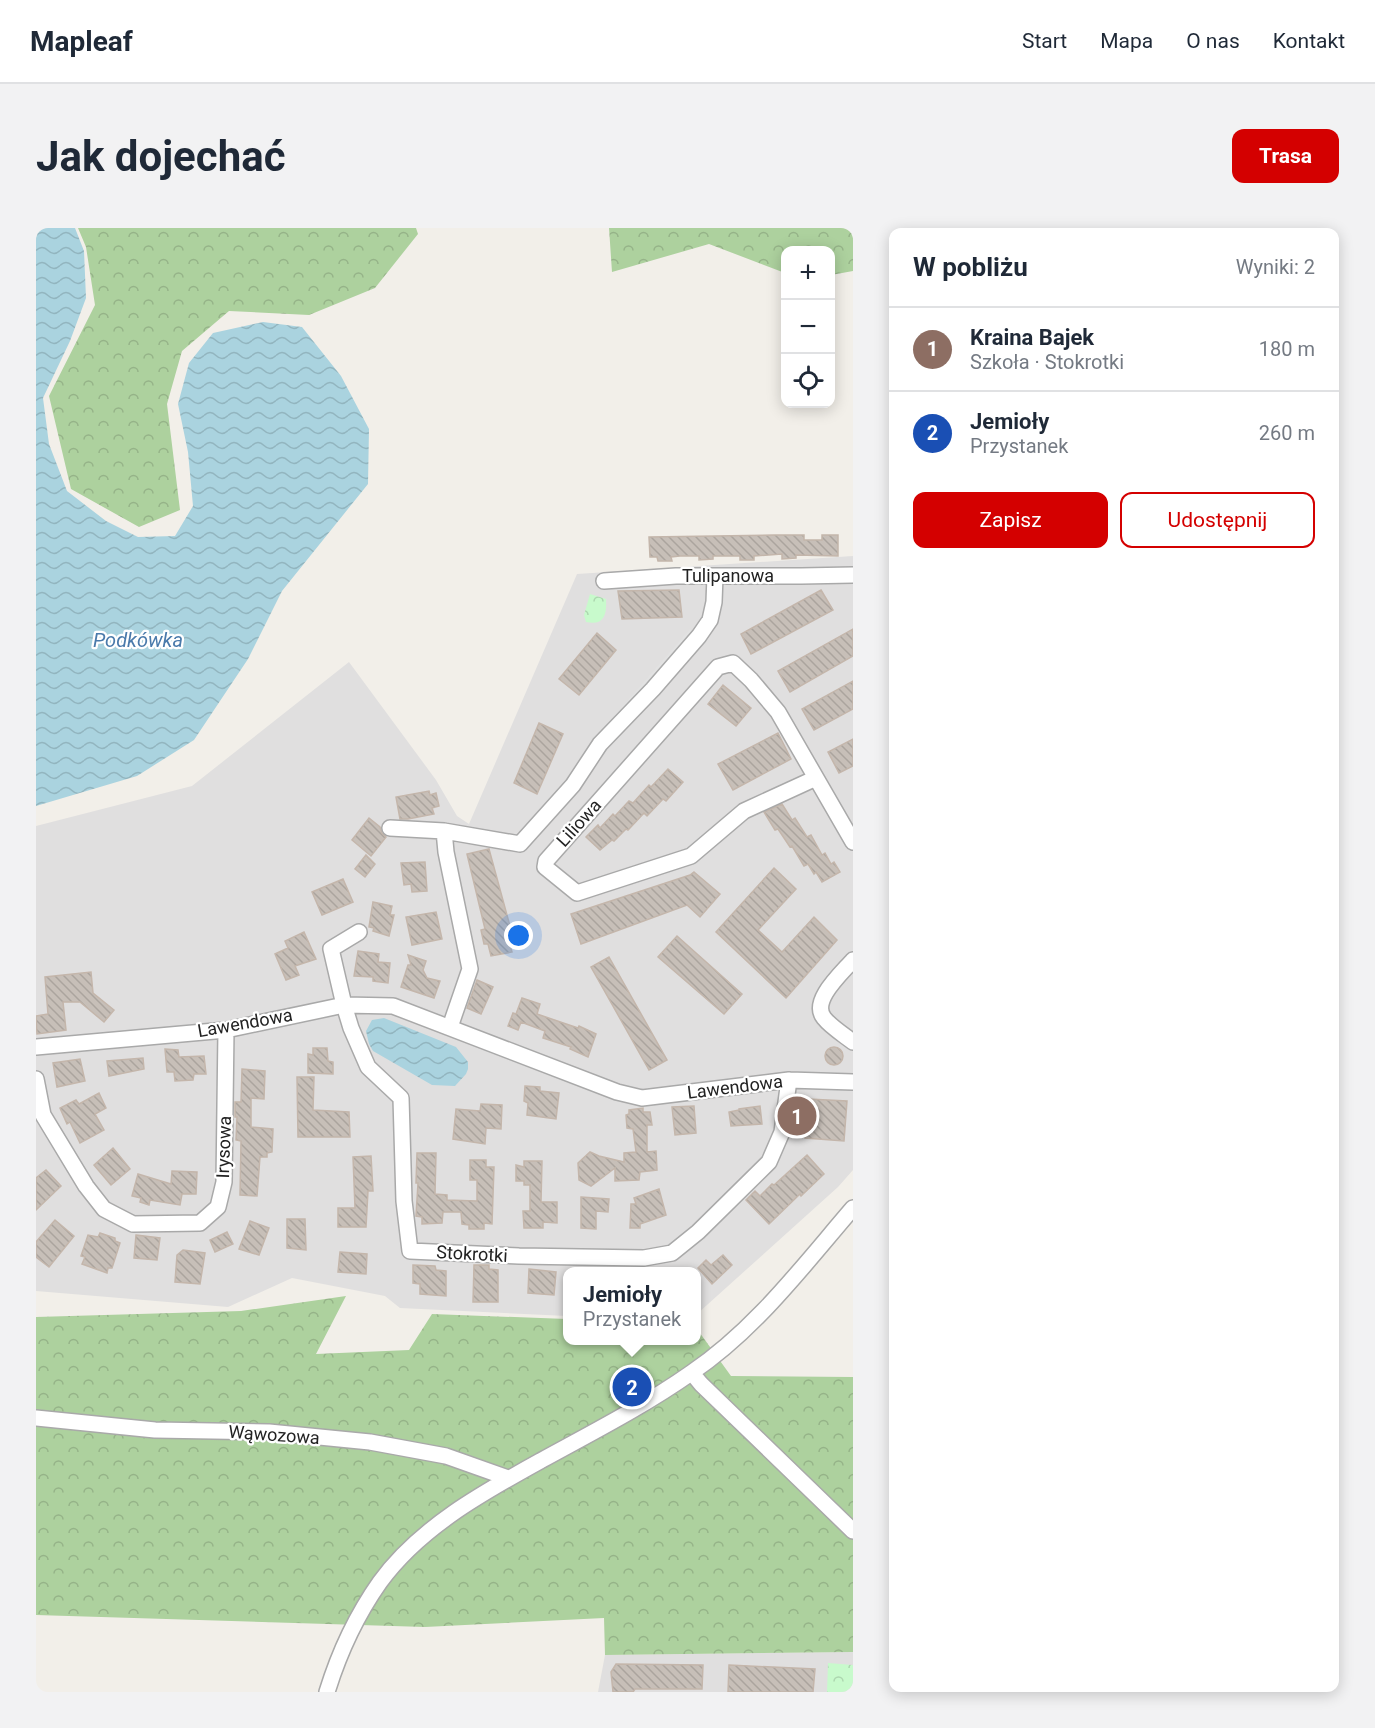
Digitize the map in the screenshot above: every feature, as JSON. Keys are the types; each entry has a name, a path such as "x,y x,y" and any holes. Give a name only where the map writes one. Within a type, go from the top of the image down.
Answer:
{"street":[{"name":"Tulipanowa","path":"604,581 676,576 853,574"},
{"path":"390,828 444,831 520,844 573,785 600,744 653,689 699,636 710,620 714,602 715,576"},
{"name":"Liliowa","path":"816,778 744,811 692,856 577,893 545,867 546,861 718,667 733,663 778,712 853,842"},
{"path":"444,831 446,852 470,969 450,1027"},
{"name":"Stokrotki","path":"359,932 331,949 351,1028 368,1067 401,1098 404,1201 410,1251 644,1258 672,1253 698,1232 769,1162 782,1132 789,1080"},
{"path":"853,960 822,997 820,1007 822,1017 853,1042"},
{"name":"Lawendowa","path":"36,1047 226,1030 344,1005 393,1006 617,1092 642,1098 789,1080 853,1082"},
{"name":"Irysowa","path":"36,1079 43,1116 86,1186 104,1209 133,1224 200,1223 218,1207 224,1182 226,1030"},
{"path":"327,1692 337,1660 355,1622 381,1581 415,1544 462,1506 508,1478 642,1405 692,1373 725,1348 771,1304 853,1208"},
{"path":"692,1373 853,1531"},
{"name":"Wąwozowa","path":"36,1418 155,1430 269,1432 370,1442 446,1456 508,1478"}],"shaded area":[{"path":"853,556 853,1170 838,1187 701,1310 701,1267 563,1267 563,1316 400,1308 385,1296 292,1278 228,1307 36,1291 36,826 192,786 349,662 436,780 457,816 469,824 577,574"},
{"path":"690,629 701,640 598,757 588,746"},
{"path":"853,1652 853,1692 598,1692 605,1655"}],"green space":[{"path":"78,228 416,228 418,234 375,288 309,315 229,311 182,351 167,404 180,510 139,527 71,489 49,396 95,305 86,247"},
{"path":"609,228 853,228 853,271 835,274 835,246 781,246 781,271 709,244 612,272"},
{"path":"590,594 606,599 606,610 601,621 586,622 584,615"},
{"path":"346,1296 316,1354 409,1350 432,1314 563,1319 563,1345 701,1345 701,1335 731,1376 853,1377 853,1652 605,1655 604,1618 425,1627 36,1615 36,1317 241,1311"},
{"path":"828,1663 853,1665 853,1692 827,1692"}],"water":[{"name":"Podkówka","path":"36,228 75,228 84,251 86,298 70,341 43,398 49,444 67,491 106,521 138,537 175,536 193,506 188,452 178,404 189,363 213,333 263,322 302,327 341,376 369,429 368,484 282,591 248,659 194,740 137,776 36,806"},
{"path":"384,1018 456,1047 468,1062 466,1074 455,1086 432,1085 373,1051 366,1031 372,1020"}],"building":[{"path":"804,535 804,540 822,540 822,535 838,535 838,556 796,555 796,558 782,559 782,554 754,556 754,560 740,560 740,556 713,556 713,559 699,560 699,556 680,556 671,557 672,561 658,561 657,557 650,557 649,537"},
{"path":"679,590 682,617 622,619 618,591"},
{"path":"821,590 833,610 751,654 741,634"},
{"path":"853,629 853,656 790,692 778,671"},
{"path":"597,633 616,650 579,695 559,679"},
{"path":"853,681 853,709 814,730 802,709"},
{"path":"723,685 751,708 736,726 708,704"},
{"path":"539,723 563,734 537,794 514,783"},
{"path":"778,733 791,759 733,790 718,764"},
{"path":"853,739 853,766 839,773 828,752"},
{"path":"668,769 683,782 666,801 663,799 647,816 644,813 628,830 626,829 600,850 586,837 598,825 600,828 613,814 615,816 629,801 633,803"},
{"path":"429,791 430,795 436,793 439,806 432,808 434,814 400,819 396,797"},
{"path":"782,804 792,820 795,818 807,837 811,835 822,855 825,853 831,864 834,862 840,872 822,882 808,864 804,866 792,846 790,847 778,829 775,830 764,812"},
{"path":"369,818 380,827 386,837 371,856 352,840"},
{"path":"489,849 513,937 508,939 512,952 491,956 488,944 484,944 481,930 485,929 467,854"},
{"path":"366,855 375,864 365,877 355,869"},
{"path":"425,862 427,891 412,892 411,884 404,885 401,863"},
{"path":"774,868 796,889 758,930 782,952 814,917 837,940 786,998 716,932"},
{"path":"694,872 720,894 700,917 687,905 581,944 571,914"},
{"path":"343,879 353,902 322,915 312,892"},
{"path":"373,902 392,906 390,915 394,915 389,936 373,931 374,928 369,927"},
{"path":"436,912 442,939 412,945 406,917"},
{"path":"304,932 316,959 295,966 299,975 286,980 275,954 288,948 285,941"},
{"path":"677,936 742,994 724,1014 658,957"},
{"path":"358,951 379,954 378,962 390,963 388,983 373,981 373,977 354,976"},
{"path":"408,955 426,961 423,970 427,978 440,981 434,998 401,987 408,965 411,965"},
{"path":"609,957 667,1060 649,1070 591,967"},
{"path":"91,972 93,993 114,1010 104,1022 80,1002 63,1002 66,1030 37,1034 36,1016 48,1014 45,977"},
{"path":"477,980 493,987 481,1014 467,1008"},
{"path":"522,998 540,1004 537,1014 578,1028 579,1026 596,1034 588,1057 570,1049 571,1047 543,1038 545,1031 521,1022 518,1030 508,1026"},
{"path":"834,1047 840,1050 843,1056 840,1062 834,1065 828,1062 825,1056 828,1050"},
{"path":"313,1048 327,1048 328,1061 333,1062 333,1074 308,1073 308,1054 313,1055"},
{"path":"165,1049 178,1050 179,1057 204,1056 206,1074 194,1074 193,1080 175,1081 174,1072 167,1072"},
{"path":"143,1058 144,1069 109,1076 107,1061"},
{"path":"80,1059 85,1081 57,1087 53,1063"},
{"path":"242,1069 265,1071 264,1099 251,1098 251,1127 273,1129 272,1152 267,1153 267,1157 260,1157 257,1196 240,1195 241,1141 236,1140 235,1102 241,1102"},
{"path":"297,1077 314,1077 313,1110 349,1112 350,1137 298,1137"},
{"path":"525,1086 540,1087 540,1091 559,1093 556,1119 527,1115 528,1103 524,1101"},
{"path":"99,1093 106,1108 95,1114 104,1130 80,1143 70,1122 67,1124 60,1108 76,1100 79,1104"},
{"path":"808,1099 847,1101 844,1141 805,1138"},
{"path":"481,1104 502,1105 501,1129 486,1128 485,1144 453,1139 456,1109 480,1111"},
{"path":"694,1106 696,1133 675,1135 672,1107"},
{"path":"760,1106 762,1124 731,1126 729,1112"},
{"path":"643,1108 643,1112 650,1112 652,1125 647,1125 647,1152 656,1151 657,1170 640,1172 639,1180 615,1181 615,1168 591,1186 579,1180 578,1163 590,1152 624,1162 624,1153 636,1152 633,1129 627,1128 626,1115 629,1114 629,1110"},
{"path":"113,1148 130,1169 111,1185 94,1165"},
{"path":"417,1153 436,1153 435,1194 447,1195 447,1200 477,1201 477,1180 470,1180 470,1160 486,1160 486,1167 494,1167 492,1224 484,1223 484,1229 469,1229 469,1225 462,1224 461,1212 443,1212 442,1223 422,1224 422,1217 416,1216"},
{"path":"807,1155 824,1174 769,1224 746,1200 755,1191 760,1196"},
{"path":"371,1156 373,1191 368,1191 366,1227 338,1227 338,1208 355,1208 353,1157"},
{"path":"524,1161 542,1161 541,1202 557,1202 557,1223 543,1222 543,1228 524,1228 523,1211 530,1211 530,1185 524,1185 524,1181 516,1181 516,1165 524,1167"},
{"path":"46,1170 61,1186 36,1210 36,1178"},
{"path":"172,1171 197,1172 196,1194 182,1194 180,1205 150,1200 149,1205 140,1202 141,1198 132,1196 138,1174 171,1184"},
{"path":"659,1189 666,1215 640,1224 640,1228 630,1228 631,1204 636,1204 634,1198"},
{"path":"581,1197 609,1199 608,1212 596,1211 596,1229 581,1228"},
{"path":"287,1219 305,1219 306,1250 287,1248"},
{"path":"55,1220 74,1236 49,1267 36,1257 36,1242"},
{"path":"250,1221 269,1228 259,1255 239,1249"},
{"path":"227,1232 233,1244 215,1252 210,1240"},
{"path":"100,1233 115,1238 115,1241 120,1243 112,1268 108,1268 107,1273 82,1264 85,1257 81,1256 88,1235 98,1237"},
{"path":"136,1235 160,1238 157,1260 134,1258"},
{"path":"183,1250 205,1253 200,1284 175,1282 177,1255"},
{"path":"340,1252 367,1254 366,1274 338,1272"},
{"path":"723,1255 732,1265 712,1284 699,1267 706,1260 711,1265"},
{"path":"413,1265 435,1266 436,1270 446,1271 446,1296 420,1294 420,1284 413,1283"},
{"path":"474,1265 489,1265 489,1269 498,1270 498,1302 473,1302"},
{"path":"529,1269 556,1272 554,1295 528,1293"},
{"path":"616,1664 703,1665 702,1689 635,1689 633,1692 613,1692 611,1672"},
{"path":"729,1665 815,1669 813,1692 728,1692"}],"place":[{"name":"Kraina Bajek","path":"797,1116"},
{"name":"Jemioły","path":"632,1387"}]}
